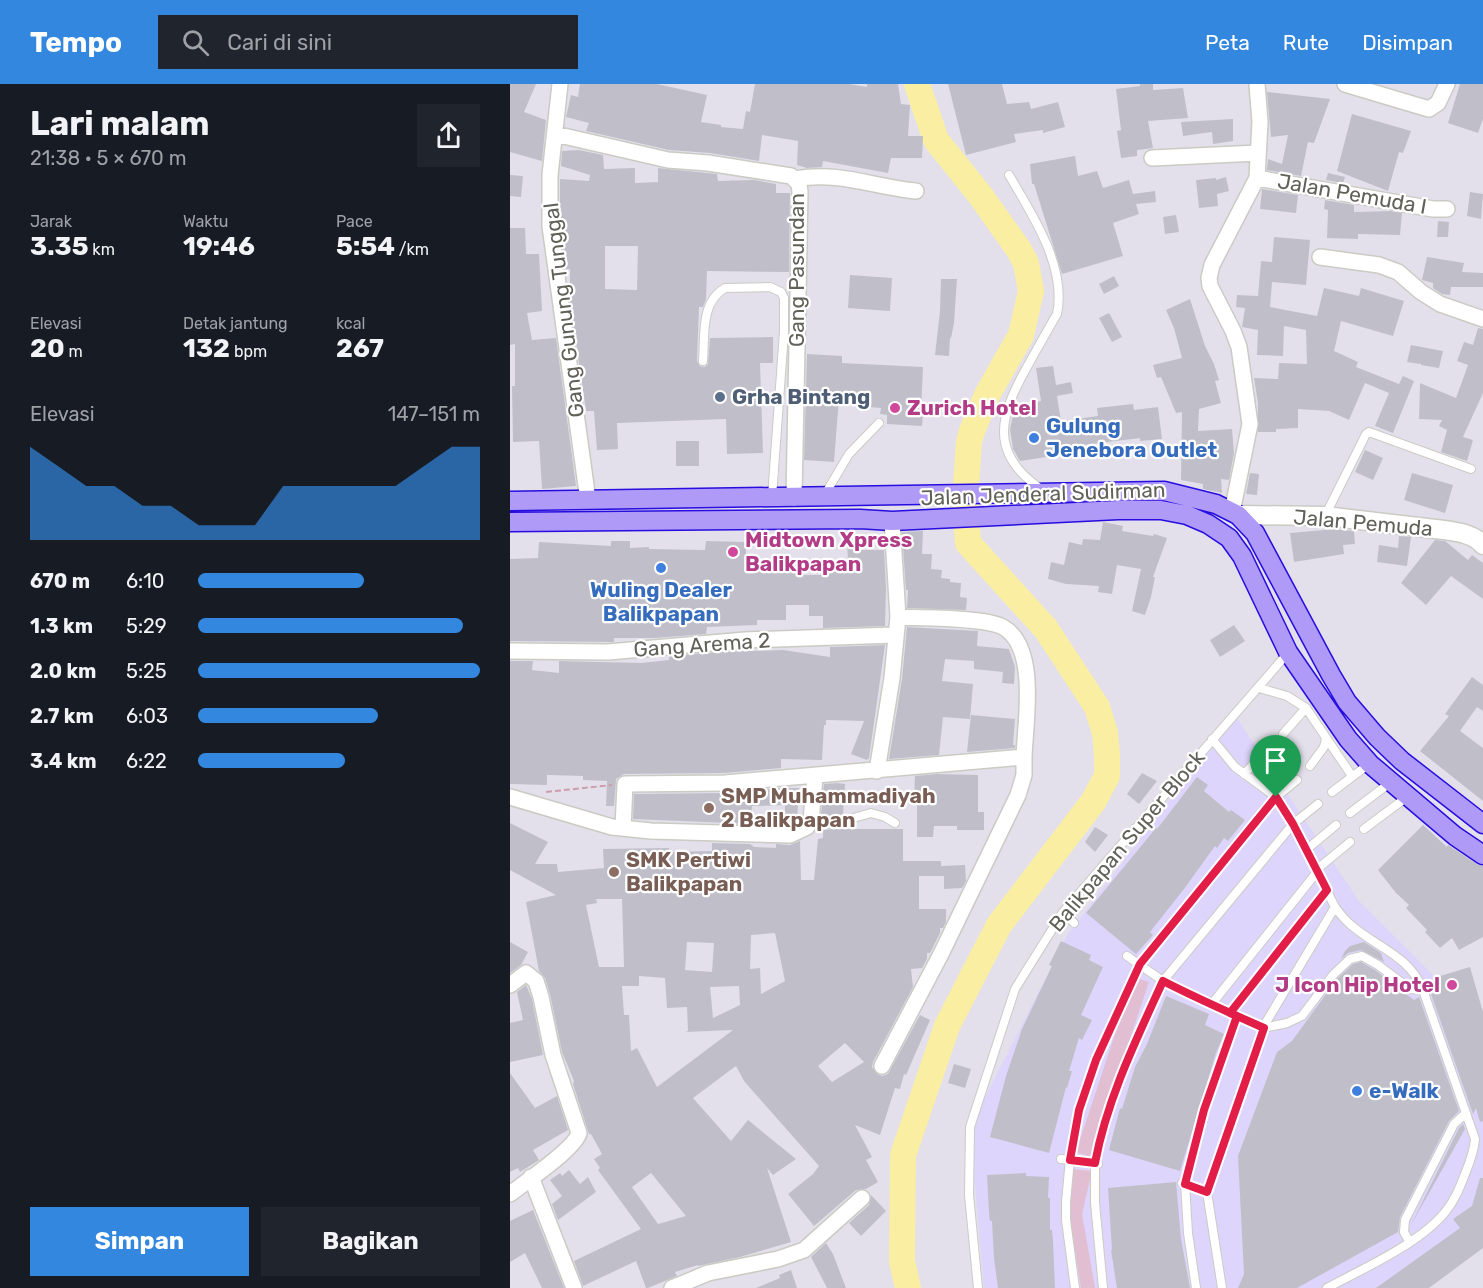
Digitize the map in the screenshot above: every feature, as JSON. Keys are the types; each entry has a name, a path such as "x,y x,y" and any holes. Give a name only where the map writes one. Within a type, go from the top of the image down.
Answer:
{"highway":[{"name":"Jalan Jenderal Sudirman","path":"510,501 1164,491 1216,504 1235,514 1255,533 1347,702 1377,737 1402,761 1483,824"},
{"name":"Jalan Jenderal Sudirman","path":"510,522 860,519 892,521 1161,510 1187,515 1208,524 1229,538 1242,556 1288,652 1333,734 1455,836 1483,855"}],"street":[{"name":"Gang Gunung Tunggal","path":"560,84 550,175 550,226 588,500"},
{"path":"1235,514 1250,424 1239,347 1210,286 1209,278 1212,265 1257,178 1260,122 1257,84"},
{"path":"1345,84 1423,109 1429,109 1438,103 1447,84"},
{"name":"Gang Pasundan","path":"555,134 668,160 774,173 795,179 801,192 794,498"},
{"path":"1152,158 1258,153"},
{"path":"795,179 822,175 916,191"},
{"name":"Jalan Pemuda I","path":"1257,178 1433,209 1448,209"},
{"path":"1320,257 1379,265 1398,273 1440,304 1483,319"},
{"name":"Jalan Pemuda","path":"1235,514 1325,516 1481,536"},
{"path":"877,771 892,678 898,617 892,521"},
{"path":"882,1066 941,954 1018,795 1024,775 1027,696 1024,654 1010,633 997,625 964,620 898,617"},
{"name":"Gang Arema 2","path":"510,651 608,652 745,640 895,635"},
{"path":"623,828 625,784 725,783 815,777 1024,757"},
{"path":"510,797 612,827 651,831 790,835 807,828 811,820 815,777"},
{"path":"510,985 525,973 536,981 553,1055 579,1133 573,1144 510,1194"},
{"path":"531,1177 574,1288"},
{"path":"672,1288 708,1274 778,1259 804,1250 862,1198"}],"lane":[{"path":"1009,175 1042,232 1058,282 1060,299 1057,314 1010,398 1004,423 1009,455 1016,468 1045,492"},
{"path":"703,361 709,306 721,291 725,288 770,287 781,292 784,298 784,332 772,498"},
{"path":"823,498 849,454 879,423"},
{"path":"1325,516 1369,432 1471,469"},
{"name":"Balikpapan Super Block","path":"978,1288 969,1195 975,1152 970,1127 1015,989 1063,912 1288,652"},
{"path":"1259,688 1287,696 1306,708 1322,729 1333,734 1352,776"},
{"path":"1283,734 1306,708"},
{"path":"1310,766 1333,734"},
{"name":"Balikpapan Super Block","path":"1212,739 1228,760 1276,797 1293,824 1335,907 1353,927 1378,942 1412,969 1418,978 1475,1139 1474,1150 1460,1189 1447,1211 1429,1228 1392,1253 1327,1288"},
{"path":"1244,774 1270,747"},
{"path":"1332,792 1370,764"},
{"path":"1075,1288 1066,1220 1070,1160 1079,1110 1096,1060 1140,964 1276,797 1297,780"},
{"path":"1350,813 1392,781"},
{"path":"1364,829 1408,796"},
{"path":"1103,1288 1095,1203 1097,1164 1106,1119 1125,1068 1163,981 1293,824 1318,804"},
{"path":"811,820 836,824 876,813 895,823"},
{"path":"1306,850 1336,825"},
{"path":"1210,1005 1317,871 1350,842"},
{"path":"1197,1288 1182,1183 1233,1014 1327,890"},
{"path":"1222,1288 1207,1192 1264,1028 1335,907"},
{"path":"1063,912 1074,923"},
{"path":"1127,956 1163,981 1210,1005 1264,1028 1287,1023 1302,1016 1332,975 1350,959 1362,956 1410,989 1423,990"},
{"path":"1409,1241 1404,1232 1405,1220 1454,1124 1466,1113"},
{"path":"1060,1159 1097,1164"},
{"path":"1182,1183 1207,1192"}],"path":[{"path":"544,792 625,784"}],"shaded area":[{"path":"1235,715 1359,901 1476,1018 1483,1042 1483,1234 1428,1288 984,1288 970,1127 1068,934"},
{"path":"1134,977 1149,982 1090,1157 1076,1152"},
{"path":"1071,1169 1092,1171 1082,1214 1095,1288 1081,1288 1069,1214"}],"building":[{"path":"510,84 536,84 524,112 546,120 542,161 510,152"},
{"path":"580,84 657,84 707,95 701,122 743,129 746,111 750,112 755,84 849,84 867,87 867,84 898,84 901,104 910,105 908,136 923,136 922,158 891,158 888,173 823,161 822,167 807,168 797,165 798,141 762,135 759,161 710,153 669,150 586,131 589,123 566,117 571,95 578,97"},
{"path":"948,84 1002,84 1007,104 1029,102 1031,109 1058,102 1065,127 1043,133 1043,130 1014,134 1016,142 966,155"},
{"path":"1140,84 1153,84 1153,90 1183,88 1188,118 1148,121 1153,148 1137,150 1137,156 1121,158 1117,131 1121,130 1116,89 1140,86"},
{"path":"1460,84 1483,84 1483,119 1478,133 1448,123"},
{"path":"1267,92 1330,99 1314,143 1308,142 1301,176 1267,170 1268,159 1282,164 1288,135 1271,137"},
{"path":"1352,114 1411,131 1403,153 1399,152 1388,191 1337,171"},
{"path":"1233,119 1233,141 1213,144 1212,132 1183,136 1181,122"},
{"path":"579,150 603,155 604,169 635,168 635,183 658,182 658,168 717,174 718,181 754,180 776,184 776,193 790,193 789,272 707,271 706,299 703,307 699,307 697,361 700,366 705,367 708,364 710,338 773,337 773,363 760,363 763,453 727,454 726,419 617,423 618,449 597,450 594,411 586,411 570,302 570,269 566,269 560,225 560,179 589,181 590,175 561,166 562,151","holes":["605,246 638,246 637,290 605,289"]},
{"path":"1075,156 1078,176 1097,171 1103,188 1129,180 1133,194 1155,191 1156,202 1136,204 1139,214 1113,223 1123,256 1062,274 1034,184 1032,184 1030,164"},
{"path":"1328,173 1345,177 1343,183 1326,180"},
{"path":"510,175 523,176 521,197 510,196"},
{"path":"1226,177 1229,191 1217,194 1218,206 1199,208 1196,180 1216,178 1216,180"},
{"path":"1262,189 1298,195 1296,213 1260,209"},
{"path":"1470,192 1483,194 1481,219 1467,216"},
{"path":"1325,200 1354,205 1354,212 1402,213 1400,235 1358,234 1358,239 1327,238 1328,210 1324,209"},
{"path":"1176,215 1179,232 1165,234 1163,217"},
{"path":"1438,221 1449,222 1448,237 1437,237"},
{"path":"510,228 525,228 526,254 539,254 542,311 527,313 532,340 556,338 576,486 542,489 539,441 513,442 512,386 515,386 515,344 510,345"},
{"path":"1274,237 1310,240 1306,285 1272,282 1270,307 1317,316 1324,288 1359,296 1361,288 1404,301 1393,336 1341,321 1334,351 1358,362 1356,367 1399,384 1403,376 1414,381 1393,433 1375,426 1389,393 1365,383 1349,420 1329,411 1298,409 1298,428 1258,432 1258,403 1254,378 1278,379 1279,363 1307,364 1306,330 1284,326 1283,356 1257,355 1258,330 1242,327 1245,308 1236,307 1237,295 1258,296 1261,261 1272,262"},
{"path":"1427,257 1464,263 1462,272 1483,273 1483,287 1451,287 1450,295 1442,294 1433,288 1433,283 1422,280"},
{"path":"850,275 892,278 890,311 848,308"},
{"path":"1114,276 1119,286 1104,294 1099,284"},
{"path":"941,279 957,279 949,356 935,355"},
{"path":"1190,299 1219,380 1215,381 1221,403 1199,409 1198,431 1232,429 1234,453 1229,480 1221,479 1222,493 1203,489 1203,484 1181,480 1182,412 1176,413 1161,377 1157,378 1153,365 1182,358 1174,328 1166,310"},
{"path":"1109,313 1122,337 1112,342 1099,318"},
{"path":"1478,328 1483,329 1483,393 1463,437 1473,440 1467,461 1441,452 1447,430 1439,426 1442,420 1419,419 1420,383 1456,398 1468,365 1457,361 1464,342 1473,345"},
{"path":"1411,345 1443,351 1439,368 1407,362"},
{"name":"Zurich Hotel","path":"807,354 842,356 842,363 923,367 922,426 887,424 887,415 880,414 881,408 869,407 870,399 839,398 834,462 804,460"},
{"path":"1053,366 1056,385 1071,382 1073,393 1057,396 1061,421 1098,416 1097,408 1133,404 1134,410 1158,407 1162,439 1140,441 1140,438 1083,445 1083,448 1059,452 1059,455 1020,461 1013,449 1010,429 1015,406 1041,401 1036,368"},
{"path":"676,441 699,441 699,466 676,466"},
{"path":"1365,450 1383,458 1373,480 1355,472"},
{"path":"1250,473 1259,474 1257,495 1246,494"},
{"path":"1412,473 1453,485 1445,513 1404,500"},
{"path":"1103,522 1123,526 1122,531 1153,536 1154,534 1167,538 1153,577 1155,577 1151,597 1145,615 1132,611 1141,569 1117,565 1112,594 1098,592 1099,586 1066,584 1048,579 1051,562 1064,565 1069,542 1082,545 1083,539 1100,540"},
{"path":"1336,529 1354,531 1355,544 1343,545 1344,554 1294,562 1290,533"},
{"path":"923,531 922,554 932,554 931,569 942,570 941,578 961,583 960,597 967,598 966,610 907,608 908,590 906,590 902,532"},
{"path":"1399,536 1411,537 1407,566 1377,562 1379,545 1398,548"},
{"path":"847,540 860,540 861,550 884,550 885,626 823,628 823,616 809,616 809,605 786,605 786,620 757,620 757,625 707,627 706,634 614,638 614,642 510,641 510,559 538,558 539,542 611,546 611,541 630,541 630,548 705,550 706,541 746,542 746,561 803,560 804,575 826,575 826,563 848,562"},
{"path":"1435,540 1445,541 1468,560 1472,555 1483,563 1483,599 1451,576 1426,605 1401,583"},
{"path":"1234,625 1245,641 1220,657 1210,640"},
{"path":"907,627 978,631 977,646 1009,649 1015,667 1014,684 1002,683 1003,672 974,669 974,661 945,659 942,681 973,684 970,719 943,717 939,755 889,759 902,679"},
{"path":"885,645 867,760 851,754 864,721 826,720 822,760 781,759 781,768 725,773 624,774 616,779 614,806 606,806 607,781 583,780 583,776 547,775 547,785 510,784 510,661 533,661 532,670 559,673 559,661 641,663 669,660 669,656 783,650 830,657 830,647"},
{"path":"1472,677 1483,685 1483,711 1477,707 1460,731 1483,748 1483,801 1420,751 1449,716 1445,714"},
{"path":"971,715 1015,719 1013,745 1015,748 967,752"},
{"path":"1142,773 1157,781 1139,804 1127,794"},
{"path":"978,775 978,812 984,812 984,830 957,830 957,826 934,826 933,837 917,837 915,776"},
{"path":"1197,777 1208,785 1204,791 1229,812 1231,810 1245,820 1228,841 1224,838 1217,848 1215,846 1150,932 1153,935 1136,954 1086,913 1157,829"},
{"path":"824,784 845,784 843,815 823,817 821,815"},
{"path":"799,788 797,821 788,825 785,825 785,805 752,806 751,824 633,819 634,794 725,793"},
{"path":"510,823 548,842 535,864 557,864 558,872 604,868 603,849 669,848 670,852 712,851 712,843 750,844 754,847 776,848 776,844 790,845 800,841 801,880 814,880 818,839 823,838 823,830 842,828 903,829 903,861 941,861 941,866 965,865 966,881 962,888 944,889 944,876 919,876 919,909 946,909 946,922 943,928 940,928 940,933 930,953 927,953 927,959 922,968 911,969 913,987 873,1062 872,1067 877,1074 882,1076 888,1074 920,1015 930,1020 906,1075 904,1074 900,1089 895,1088 880,1135 855,1125 872,1157 866,1160 878,1182 866,1189 856,1190 814,1226 788,1194 813,1174 819,1166 744,1081 736,1066 693,1098 731,1141 748,1120 796,1159 773,1175 767,1168 791,1242 675,1272 677,1276 648,1288 646,1288 636,1261 583,1286 574,1261 641,1229 598,1170 600,1168 594,1159 602,1154 589,1134 574,1081 562,1052 550,994 545,978 539,971 526,902 556,895 510,870","holes":["596,899 622,899 624,967 599,967 586,905 597,903","775,933 785,981 761,994 760,968 750,969 751,935","687,942 714,943 712,972 685,970","639,976 665,978 667,1008 687,1007 688,1031 685,1032 733,1030 657,1087 637,1048 631,1051 629,1015 624,1015 622,986 639,986","739,986 740,1005 713,1018 710,987","845,1043 864,1062 832,1082 818,1066","651,1173 686,1216 658,1224 632,1187"]},
{"path":"1423,825 1447,847 1448,845 1483,866 1483,937 1459,950 1452,938 1440,948 1406,908 1409,905 1378,870"},
{"path":"1095,827 1108,835 1095,852 1085,842"},
{"path":"1061,941 1091,955 1089,960 1103,967 1081,1015 1092,1020 1082,1040 1079,1038 1049,1153 990,1137 1006,1076 1022,1029 1052,966 1049,965"},
{"path":"510,942 528,952 521,965 510,973"},
{"path":"1364,942 1381,953 1384,962 1361,950 1348,953 1341,959 1350,946"},
{"name":"e-Walk","path":"1361,962 1414,1000 1419,997 1459,1111 1449,1121 1400,1217 1398,1232 1297,1288 1238,1288 1244,1274 1238,1156 1277,1052 1292,1041 1337,979 1353,964"},
{"path":"1470,967 1483,1012 1483,1121 1480,1122 1476,1108 1473,1114 1430,991 1440,986 1437,977"},
{"path":"526,985 532,999 543,1055 510,1062 510,1023 523,1020 517,992"},
{"path":"1166,996 1209,1014 1205,1025 1224,1034 1216,1053 1180,1171 1109,1150 1120,1108 1122,1109 1135,1067"},
{"path":"954,1064 971,1069 965,1088 948,1083"},
{"path":"510,1073 535,1108 557,1096 568,1130 533,1150 539,1160 520,1172 518,1168 510,1172"},
{"path":"1463,1124 1465,1129 1411,1225 1459,1128"},
{"path":"569,1170 580,1184 588,1177 596,1192 558,1220 552,1204 562,1196 550,1180 560,1173 562,1176"},
{"path":"1026,1173 1026,1176 1049,1177 1048,1198 1050,1198 1055,1288 998,1288 987,1175"},
{"path":"1480,1178 1483,1178 1483,1248 1429,1288 1376,1288 1460,1228 1453,1219 1472,1206"},
{"path":"1176,1182 1181,1239 1190,1288 1117,1288 1111,1250 1108,1188"},
{"path":"871,1195 886,1211 861,1236 849,1223 869,1205"},
{"path":"533,1210 564,1288 542,1288 525,1253 510,1262 510,1221"},
{"path":"826,1243 833,1254 846,1288 827,1288 811,1257"},
{"path":"791,1270 797,1288 756,1288 780,1278 779,1275"}],"waterway":[{"path":"908,1288 902,1261 903,1155 947,1026 999,925 1093,802 1107,776 1105,733 1097,707 1046,629 968,543 965,499 969,442 987,395 1021,335 1031,291 1026,263 1019,250 980,195 936,140 917,84"}],"place":[{"name":"Grha Bintang","path":"720,397"},
{"name":"Zurich Hotel","path":"895,408"},
{"name":"Gulung Jenebora Outlet","path":"1034,438"},
{"name":"Midtown Xpress Balikpapan","path":"733,552"},
{"name":"Wuling Dealer Balikpapan","path":"661,568"},
{"name":"SMP Muhammadiyah 2 Balikpapan","path":"709,808"},
{"name":"SMK Pertiwi Balikpapan","path":"614,872"},
{"name":"J Icon Hip Hotel","path":"1452,985"},
{"name":"e-Walk","path":"1357,1091"}],"route":[{"path":"1276,797 1140,964 1096,1060 1079,1110 1070,1160 1095,1163 1099,1140 1132,1047 1163,981 1210,1005 1230,1013 1264,1028 1207,1192 1185,1184 1204,1110 1237,1016 1230,1013 1327,890 1293,824 1276,797"}]}
